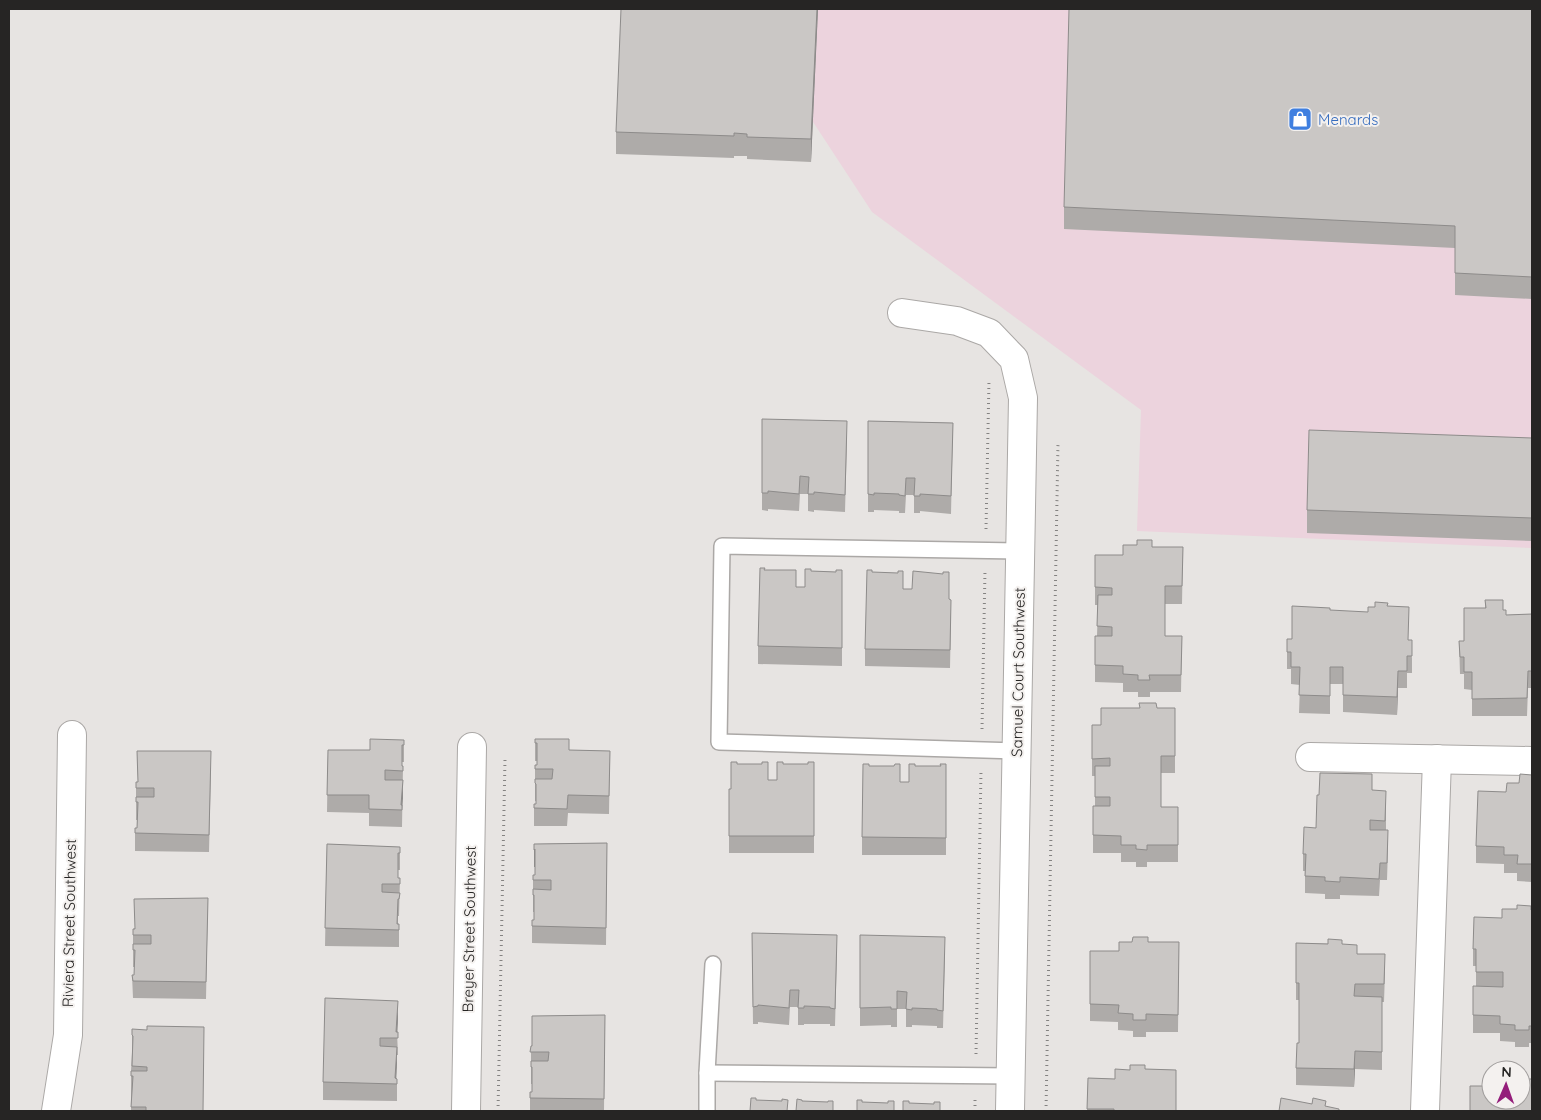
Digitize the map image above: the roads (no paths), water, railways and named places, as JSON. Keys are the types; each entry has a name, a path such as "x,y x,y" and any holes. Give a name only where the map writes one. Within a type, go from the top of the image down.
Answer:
{"street":[{"name":"Samuel Court Southwest","path":"902,314 957,321 989,333 1014,360 1023,398 1010,1111"},
{"name":"Riviera Street Southwest","path":"56,1111 68,1035 72,735"},
{"name":"Breyer Street Southwest","path":"466,1111 472,747"},
{"path":"1310,757 1532,761"},
{"path":"1425,1111 1437,759"}],"lane":[{"path":"1017,751 719,742 721,605 722,546 1020,551"},
{"path":"707,1111 707,1073 713,964"},
{"path":"707,1073 1011,1076"}],"place":[{"name":"Menards","path":"1300,119"}]}
